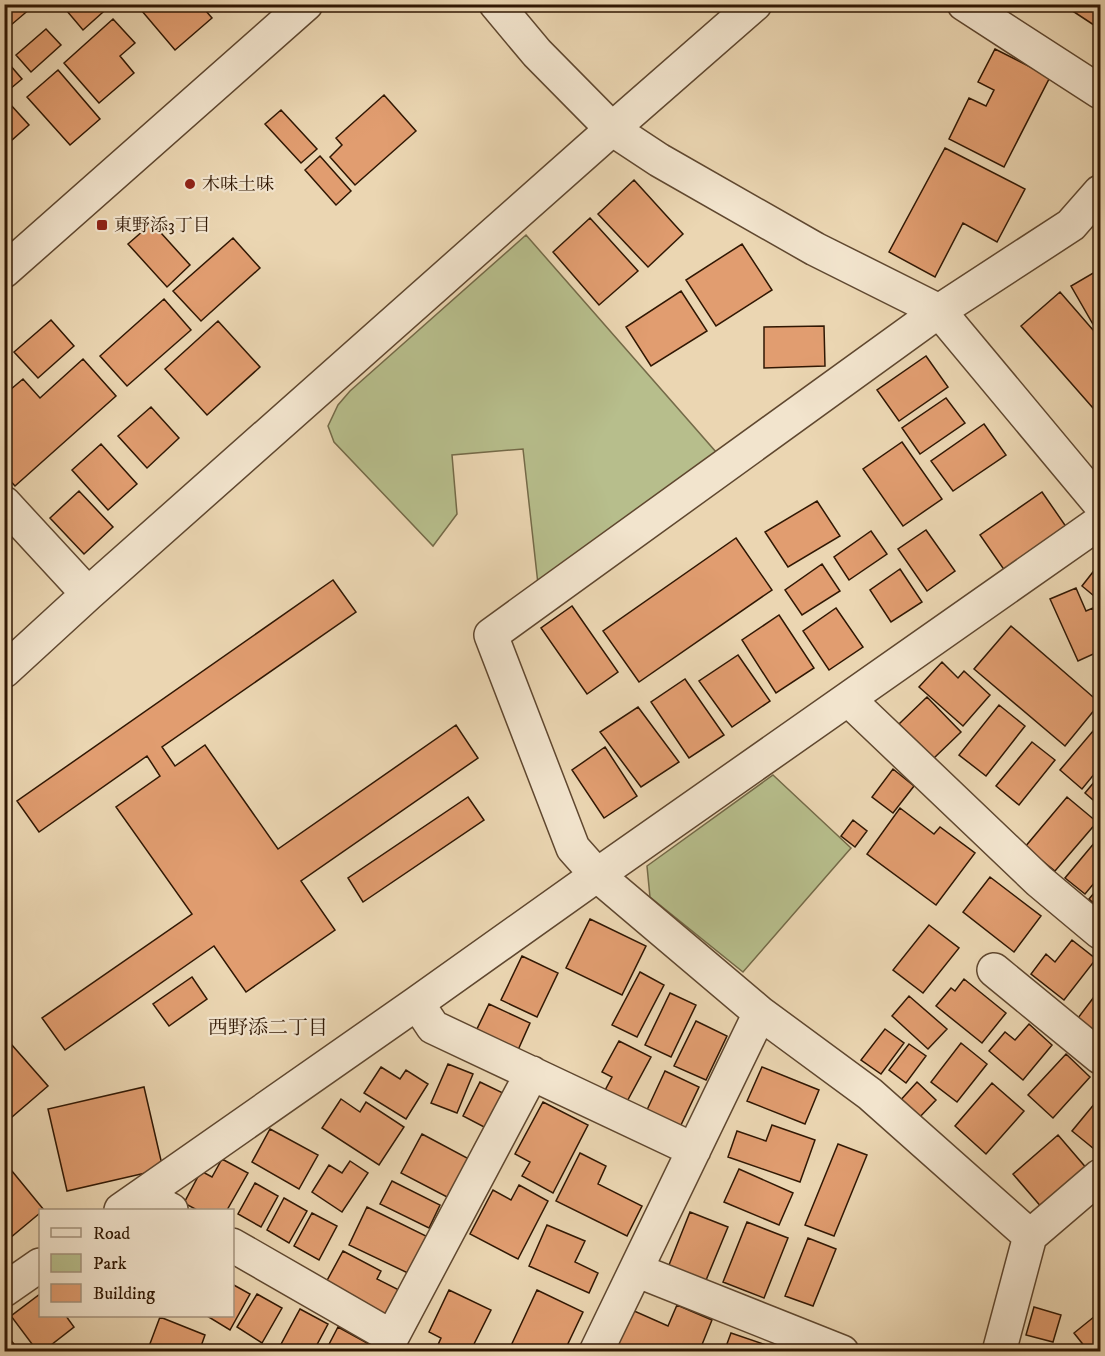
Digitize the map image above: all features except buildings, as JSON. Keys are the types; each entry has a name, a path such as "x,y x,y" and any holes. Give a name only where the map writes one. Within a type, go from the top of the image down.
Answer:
{"street":[{"path":"4,271 306,4"},
{"path":"496,4 537,53 612,129 659,160 814,249 939,311 1101,504"},
{"path":"4,671 755,4"},
{"path":"964,4 1101,92"},
{"path":"1030,1236 870,1094 760,1013 597,875 573,848 491,635 939,311 1071,225 1101,192"},
{"path":"4,503 88,594"},
{"path":"125,1209 160,1201 417,1003 1101,522"},
{"path":"848,699 1039,881 1101,932"},
{"path":"994,970 1101,1057"},
{"path":"417,1003 433,1027 694,1149"},
{"path":"596,1352 760,1013"},
{"path":"234,1246 388,1344 532,1073"},
{"path":"999,1352 1030,1236 1101,1176"},
{"path":"7,1284 39,1266"},
{"path":"636,1270 842,1352"}],"green space":[{"path":"526,235 716,452 538,584 523,449 452,455 457,514 433,546 334,442 328,426 338,405 350,391"},
{"path":"773,775 851,848 743,972 650,897 647,866"}],"place":[{"name":"木味土味","path":"190,184"},
{"name":"東野添3丁目","path":"102,225"}],"district":[{"name":"西野添二丁目","path":"268,1027"}]}
